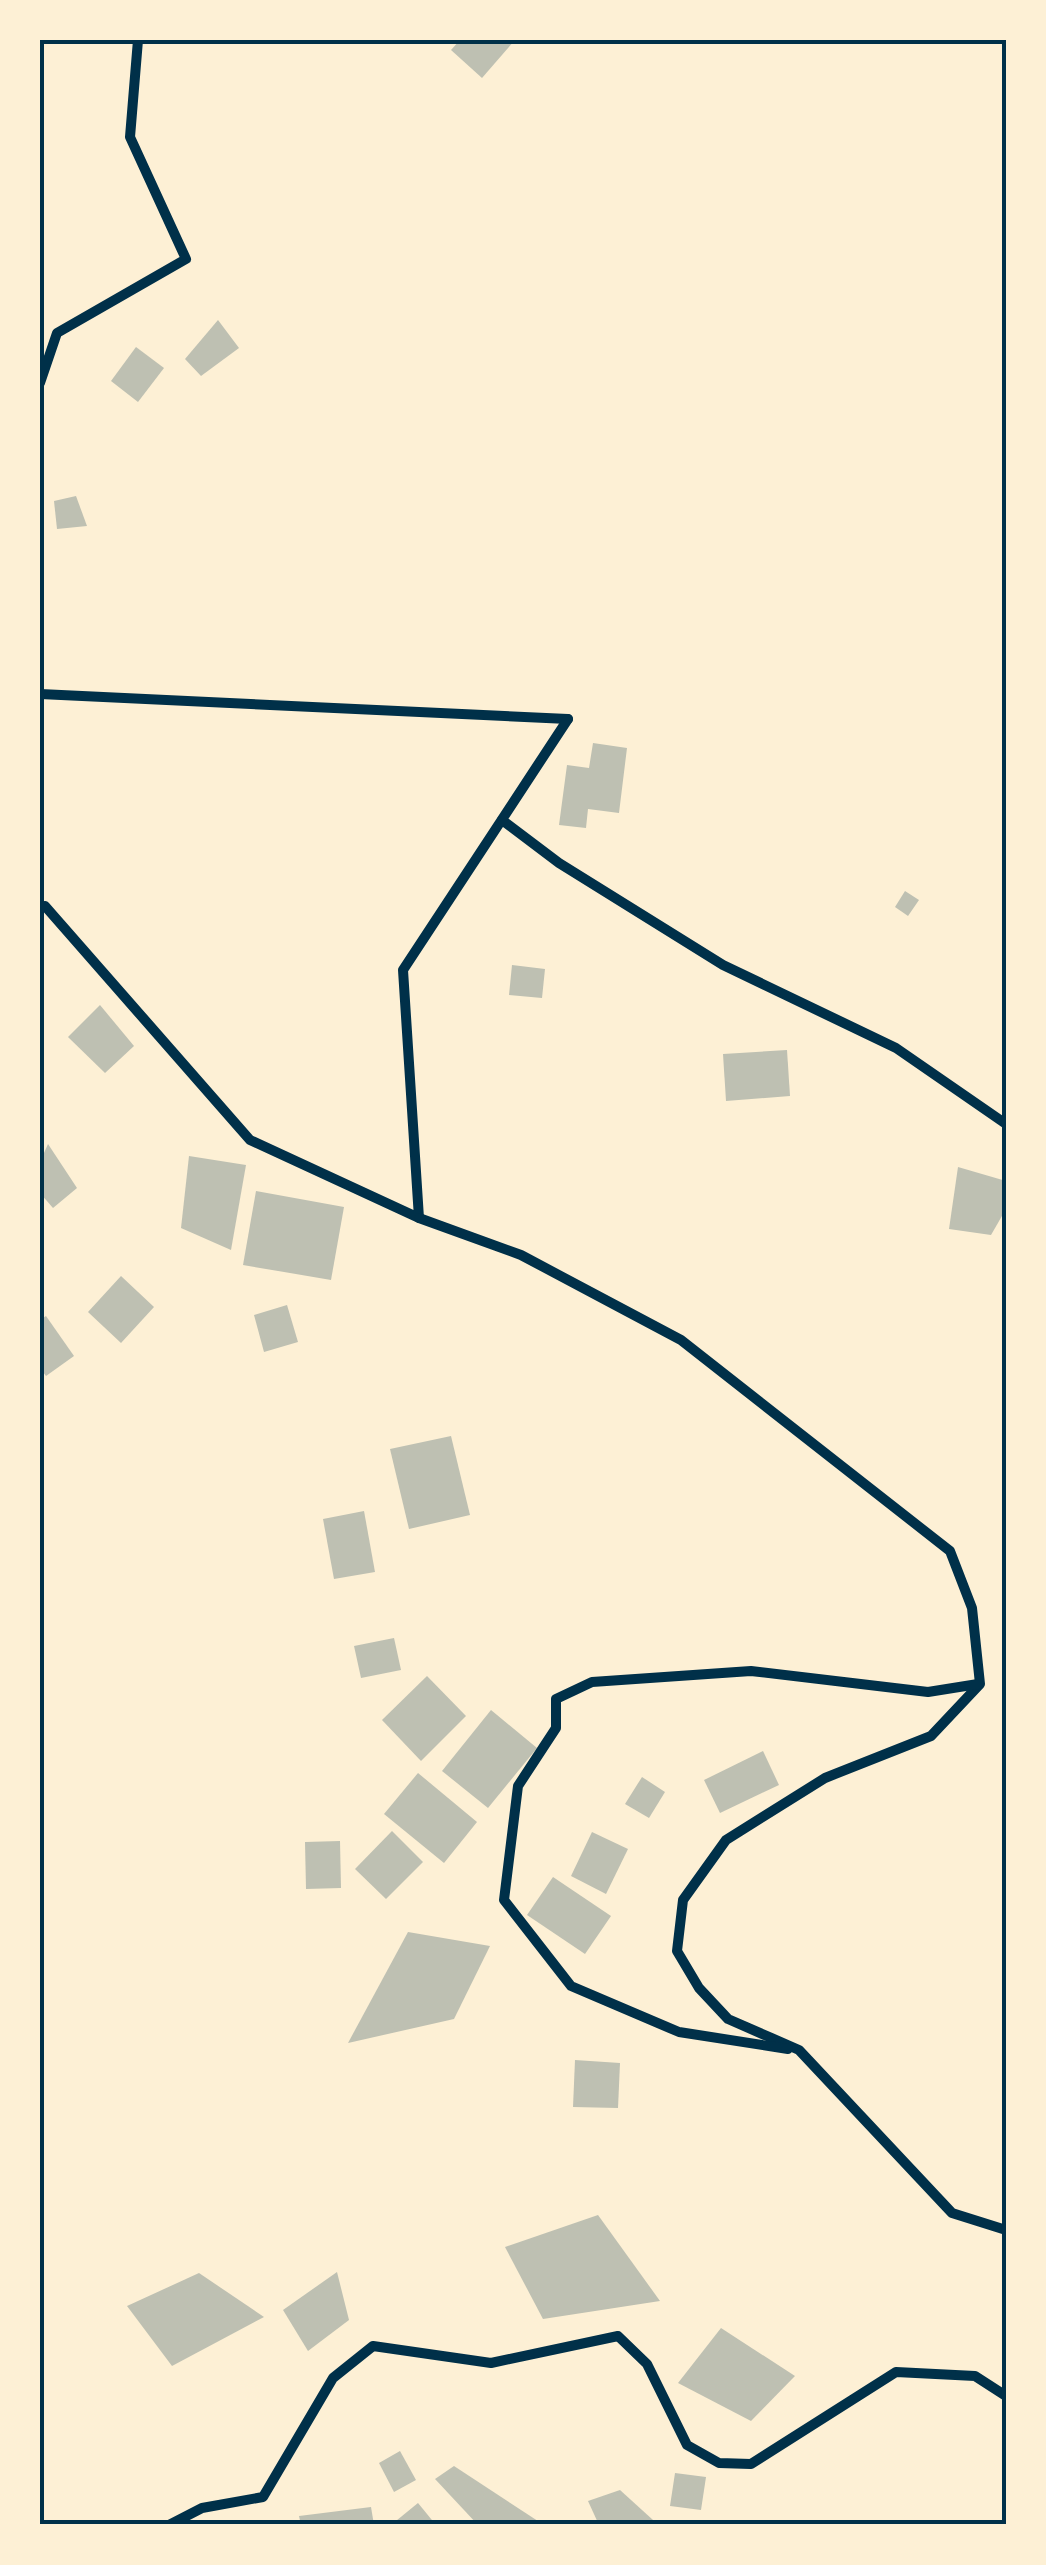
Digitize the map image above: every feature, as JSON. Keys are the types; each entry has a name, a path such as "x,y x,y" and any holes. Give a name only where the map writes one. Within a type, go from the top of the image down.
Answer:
{"street":[{"path":"40,383 57,333 186,259 130,137 138,40"},
{"path":"40,694 568,719 404,970 420,1218"},
{"path":"502,820 559,863 723,965 896,1048 1006,1124"},
{"path":"45,906 250,1140 420,1218 521,1256 680,1340 950,1551 972,1608 980,1684 931,1736 825,1778 726,1840 683,1900 677,1951 699,1988 728,2019 799,2050 952,2212 1006,2230"},
{"path":"799,2050 678,2032 571,1986 504,1900 518,1786 556,1728 556,1698 592,1682 751,1670 928,1692 980,1684"},
{"path":"170,2525 202,2508 264,2497 333,2378 373,2346 492,2363 618,2336 648,2364 687,2445 719,2463 751,2464 896,2372 975,2376 1006,2396"}],"building":[{"path":"460,40 515,40 482,78 451,50"},
{"path":"218,320 239,348 201,376 185,359"},
{"path":"136,347 164,368 138,402 111,381"},
{"path":"76,496 87,526 57,529 54,501"},
{"path":"593,743 627,748 619,813 588,809 586,828 559,825 567,765 589,768"},
{"path":"905,891 919,900 908,916 895,907"},
{"path":"512,965 545,969 542,998 509,995"},
{"path":"100,1005 134,1046 105,1073 68,1037"},
{"path":"787,1050 790,1096 726,1101 723,1054"},
{"path":"48,1144 77,1188 53,1208 40,1193 40,1162"},
{"path":"189,1156 246,1165 231,1250 181,1228"},
{"path":"958,1167 1006,1181 1006,1209 991,1235 949,1229"},
{"path":"256,1191 344,1207 331,1280 243,1265"},
{"path":"121,1276 154,1307 121,1343 88,1312"},
{"path":"287,1305 298,1342 264,1352 254,1315"},
{"path":"46,1316 74,1356 46,1376 40,1368 40,1320"},
{"path":"451,1436 470,1515 409,1529 390,1449"},
{"path":"364,1511 375,1572 334,1579 323,1519"},
{"path":"394,1638 401,1670 361,1678 354,1646"},
{"path":"427,1676 466,1716 421,1761 382,1720"},
{"path":"491,1710 537,1748 488,1808 442,1771"},
{"path":"763,1751 779,1785 720,1813 704,1780"},
{"path":"418,1773 477,1822 444,1863 384,1814"},
{"path":"642,1777 665,1792 649,1818 625,1804"},
{"path":"392,1831 423,1862 386,1899 355,1869"},
{"path":"592,1832 628,1849 606,1894 571,1876"},
{"path":"340,1841 341,1888 306,1889 305,1842"},
{"path":"553,1877 611,1916 585,1954 527,1915"},
{"path":"408,1932 490,1946 454,2019 348,2043"},
{"path":"575,2060 620,2063 618,2108 573,2107"},
{"path":"598,2215 660,2301 543,2319 505,2247"},
{"path":"337,2272 349,2320 308,2351 283,2310"},
{"path":"199,2273 264,2317 172,2366 127,2306"},
{"path":"721,2328 795,2376 751,2421 678,2383"},
{"path":"400,2451 416,2480 394,2492 379,2463"},
{"path":"454,2466 544,2525 478,2525 435,2479"},
{"path":"675,2473 706,2477 701,2510 670,2506"},
{"path":"620,2490 653,2520 639,2525 599,2525 588,2501"},
{"path":"418,2503 436,2525 391,2525"},
{"path":"371,2507 374,2525 301,2525 299,2516"}]}
